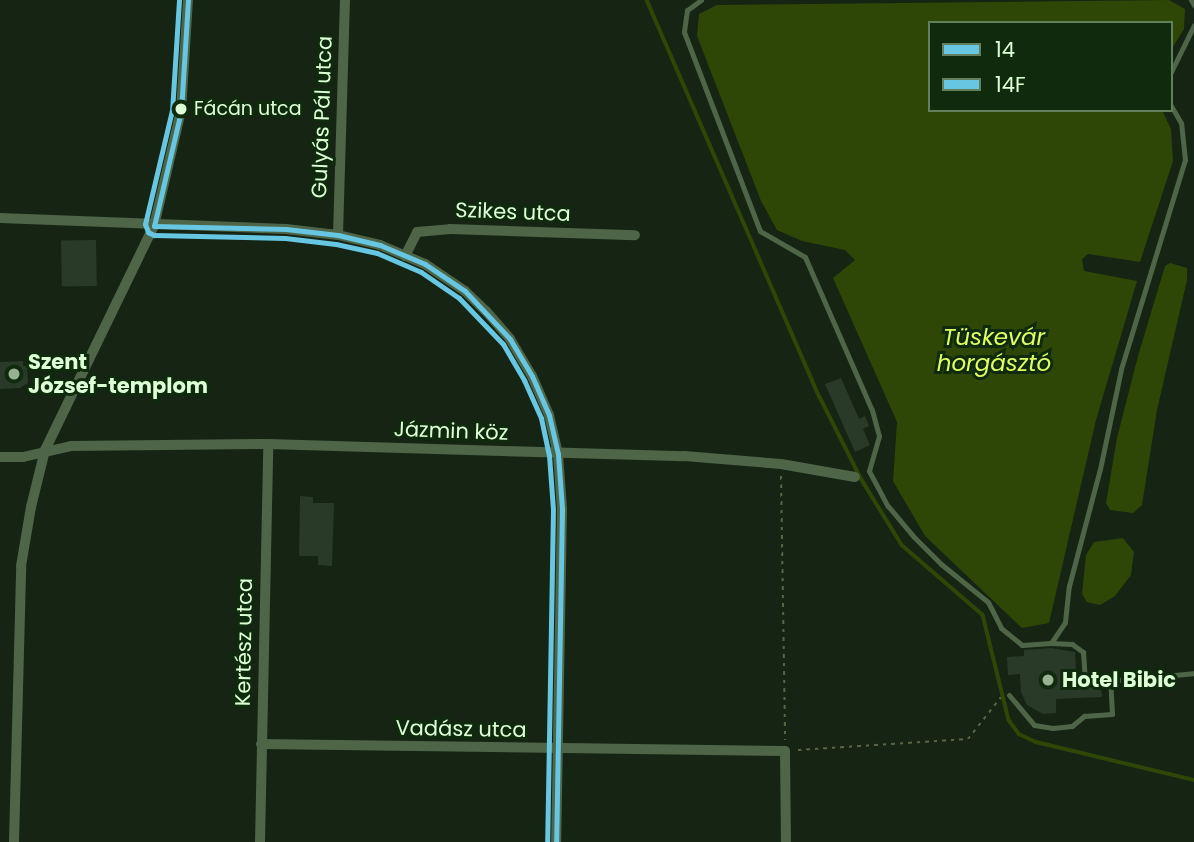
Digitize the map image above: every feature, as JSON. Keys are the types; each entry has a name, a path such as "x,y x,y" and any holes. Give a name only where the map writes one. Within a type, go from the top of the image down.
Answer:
{"street":[{"path":"14,842 21,566 45,450 153,226 181,111 188,0"},
{"name":"Gulyás Pál utca","path":"338,235 345,0"},
{"path":"0,218 153,226 286,229 338,235 380,245 425,264 465,291 510,339 532,376 549,415 558,454 562,509 556,842"},
{"name":"Szikes utca","path":"405,256 417,232 439,230 635,235"},
{"name":"Jázmin köz","path":"0,457 23,457 45,450 103,445 268,444 684,456 781,464 855,477"},
{"name":"Kertész utca","path":"260,842 268,444"},
{"name":"Vadász utca","path":"261,744 785,751"},
{"path":"785,751 786,842"}],"lane":[{"path":"701,0 687,10 684,32 760,231 805,257 872,410 878,436 869,471 888,506 941,564 988,602 1001,628 1022,645 1072,643 1083,652 1086,683 1194,673"},
{"path":"1191,0 1194,5"},
{"path":"1173,68 1194,25"},
{"path":"1051,643 1065,622 1069,586 1100,469 1121,369 1185,160 1181,123 1173,109"},
{"path":"855,477 869,471"},
{"path":"1009,695 1034,725 1072,726 1083,716 1112,714 1110,681"}],"path":[{"path":"781,464 785,751 968,739 1000,697"}],"water":[{"name":"Tüskevár horgásztó","path":"1169,0 1185,9 1184,29 1173,47 1173,21 928,21 928,112 1163,112 1171,129 1173,161 1140,262 1088,254 1082,259 1084,271 1137,281 1096,420 1049,623 1022,628 925,536 893,481 897,422 833,278 855,260 845,250 802,241 777,230 761,201 697,36 699,14 717,5"},
{"path":"1170,263 1187,268 1187,280 1157,410 1142,505 1133,513 1110,510 1106,503 1117,438 1165,266"},
{"path":"1123,538 1134,552 1131,575 1115,596 1100,605 1087,602 1082,594 1086,555 1094,542"}],"building":[{"path":"96,240 97,286 62,287 61,241"},
{"name":"Szent József-templom","path":"23,361 23,366 27,366 28,383 20,388 0,389 0,362"},
{"path":"841,378 859,419 865,416 869,426 863,429 870,445 855,452 825,384"},
{"path":"300,496 313,497 313,503 334,503 332,566 318,565 318,556 299,556"},
{"name":"Hotel Bibic","path":"1051,648 1075,652 1077,687 1101,687 1102,697 1056,699 1056,713 1043,714 1027,705 1021,692 1020,674 1008,675 1007,657 1024,656 1024,650"}],"waterway":[{"path":"647,0 820,397 862,480 902,545 983,615 1009,720 1019,734 1036,742 1194,780"}],"transit line":[{"name":"14F","path":"179,0 172,110 145,224 148,232 154,235 285,238 336,244 377,253 421,272 459,298 503,344 524,380 541,418 549,455 553,509 547,842"},
{"name":"14","path":"188,0 181,111 154,226 286,229 338,235 380,245 425,264 465,291 510,339 532,376 549,415 558,454 562,509 556,842"}],"place":[{"name":"Fácán utca","path":"181,109"},
{"name":"Szent József-templom","path":"14,374"},
{"name":"Hotel Bibic","path":"1048,680"}]}
